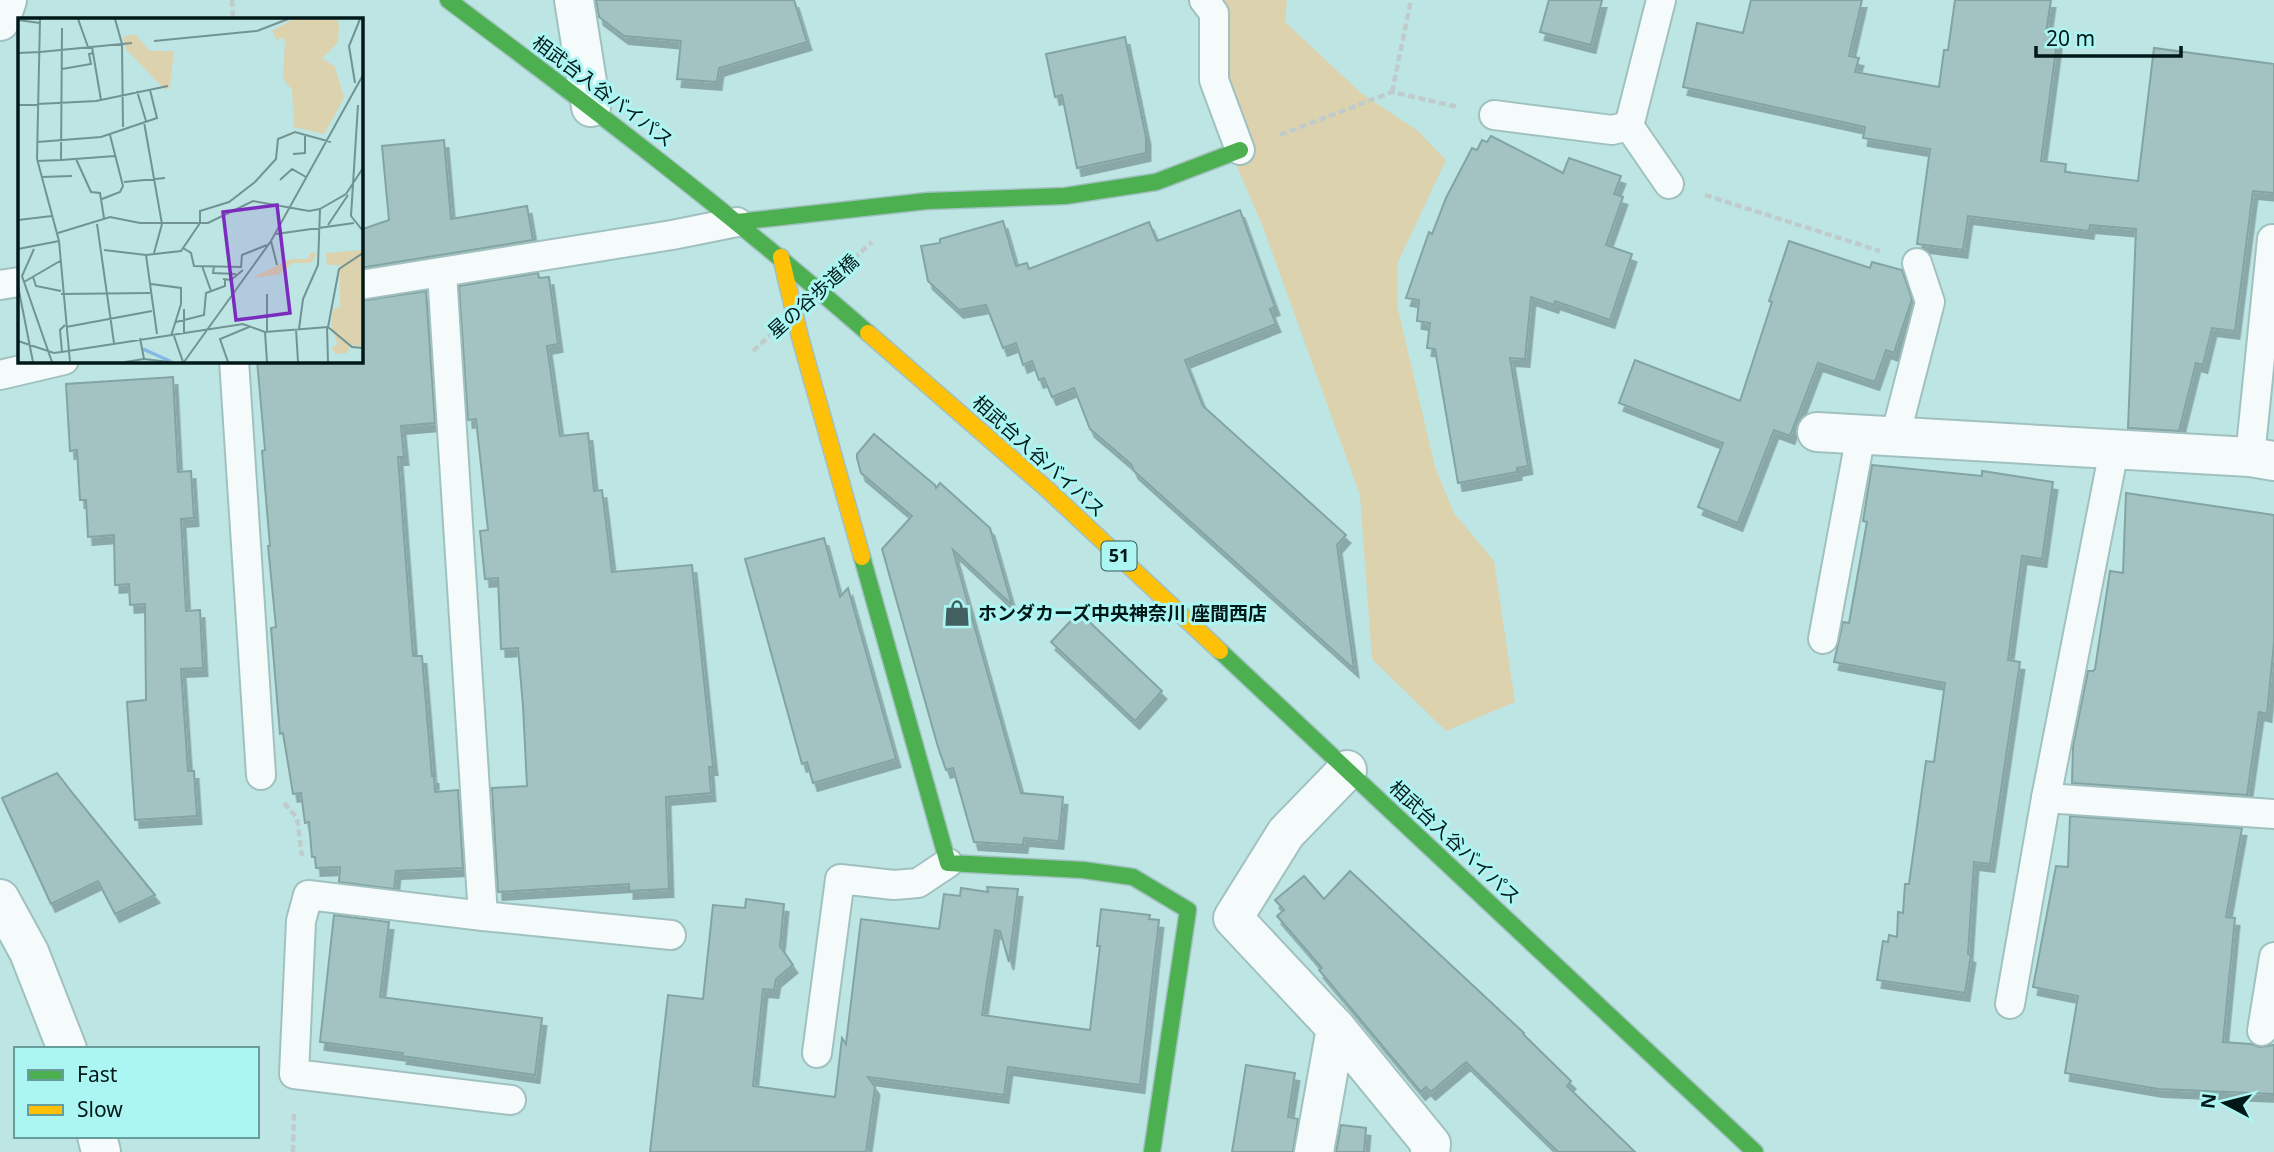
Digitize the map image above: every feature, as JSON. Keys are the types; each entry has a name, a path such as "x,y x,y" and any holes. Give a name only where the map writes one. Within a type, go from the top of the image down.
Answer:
{"main road":[{"name":"相武台入谷バイパス","path":"448,0 591,107 781,257 1048,490 1755,1152"},
{"path":"737,222 927,201 1065,196 1156,182 1240,150"},
{"path":"781,257 800,337 948,863 1083,870 1133,877 1188,910 1152,1152"}],"street":[{"path":"0,21 7,0"},
{"path":"574,0 591,107"},
{"path":"1817,432 2262,459"},
{"path":"1347,770 1286,833 1233,918 1336,1028 1431,1144 1430,1152"},
{"path":"0,899 29,952 66,1047"},
{"path":"1314,1152 1336,1028"}],"lane":[{"path":"1204,0 1214,13 1214,80 1240,150"},
{"path":"1661,0 1629,126 1669,184"},
{"path":"1494,115 1612,130 1629,126"},
{"path":"362,285 672,235 737,222"},
{"path":"2262,459 2272,239"},
{"path":"1823,639 1878,435 1930,302 1917,263"},
{"path":"442,273 483,916"},
{"path":"0,285 18,282"},
{"path":"0,375 55,362"},
{"path":"234,362 261,775"},
{"path":"2010,1004 2046,799 2114,450"},
{"path":"2046,799 2274,814"},
{"path":"817,1053 839,879 894,885 918,883 948,863"},
{"path":"511,1100 294,1074 301,921 308,895 671,935"},
{"path":"2262,1031 2274,957"}],"path":[{"path":"232,0 233,18"},
{"path":"1392,92 1411,0"},
{"path":"1240,150 1392,92 1494,115"},
{"path":"1669,184 1917,263"},
{"name":"星の谷歩道橋","path":"753,351 873,242"},
{"path":"261,775 297,818 308,895"}],"shaded area":[{"path":"1205,0 1287,0 1285,22 1361,93 1418,131 1446,160 1397,264 1397,305 1435,467 1454,513 1494,561 1515,702 1446,731 1372,659 1360,495 1263,227 1203,89"}],"building":[{"path":"596,0 794,0 807,42 719,68 717,82 677,79 681,41 624,36 599,17"},
{"path":"1549,0 1602,0 1591,45 1540,32"},
{"path":"1751,0 1862,0 1849,56 1859,58 1855,72 1939,87 1944,50 1948,50 1955,0 2051,0 2046,33 2058,35 2041,161 2066,164 2065,172 2138,181 2154,48 2274,64 2274,193 2253,191 2235,331 2212,328 2203,365 2196,363 2179,431 2128,428 2136,229 2090,225 2089,231 1968,216 1963,250 1917,244 1930,149 1863,138 1865,127 1683,87 1697,23 1743,33"},
{"path":"1125,37 1146,137 1146,153 1077,168 1062,95 1055,97 1046,54"},
{"path":"1491,136 1563,173 1569,158 1621,176 1614,194 1623,197 1606,245 1632,254 1610,320 1555,301 1554,305 1531,297 1525,359 1510,358 1528,466 1517,468 1517,472 1458,483 1435,349 1427,348 1430,323 1417,321 1419,300 1406,298 1429,232 1432,234 1446,198 1472,148 1477,150 1482,140 1487,142"},
{"path":"444,140 451,219 527,206 533,240 362,268 362,229 389,220 382,146"},
{"path":"1240,210 1275,307 1270,309 1276,324 1185,360 1203,406 1346,535 1337,545 1354,669 1090,429 1074,388 1052,397 1044,378 1039,380 1032,361 1023,365 1016,343 1003,348 986,305 959,310 928,281 921,246 940,243 940,239 1003,221 1016,266 1027,263 1029,269 1149,222 1157,241"},
{"path":"1789,241 1870,268 1872,262 1902,270 1912,299 1894,353 1886,350 1875,382 1818,363 1790,436 1774,430 1738,523 1698,507 1723,443 1619,403 1635,360 1740,401"},
{"path":"538,273 539,278 549,277 558,344 547,346 560,436 588,433 594,491 602,490 612,572 692,565 713,767 709,767 711,793 666,797 669,889 629,891 629,884 498,892 492,788 527,786 523,706 518,648 501,649 498,578 485,579 480,531 488,530 476,419 468,420 459,286"},
{"path":"426,291 435,423 401,426 404,457 398,457 413,656 422,656 435,792 458,790 463,868 396,871 394,889 339,882 340,867 316,868 315,857 312,857 309,822 305,823 301,793 293,794 283,733 280,734 271,628 276,627 268,546 262,451 265,450 257,362 362,362 362,301"},
{"path":"173,377 178,472 191,471 194,518 181,519 186,611 200,610 203,668 181,669 188,771 194,771 197,816 135,820 127,702 146,700 145,604 130,605 129,584 115,585 114,535 88,537 86,500 80,500 77,450 70,451 66,384"},
{"path":"874,434 936,488 940,483 990,528 1012,605 953,550 1021,793 1063,797 1059,841 1024,838 1023,845 974,842 953,768 946,770 938,747 882,549 912,516 861,473 857,458 857,454"},
{"path":"1872,465 1982,476 1982,471 2053,482 2042,559 2022,556 2008,660 2020,662 1990,864 1974,862 1968,954 1971,955 1965,993 1877,980 1883,941 1888,942 1889,935 1897,937 1898,912 1903,913 1905,884 1909,884 1926,761 1934,762 1945,683 1834,662 1843,622 1849,623 1867,522 1863,521"},
{"path":"2126,493 2274,515 2274,642 2267,714 2259,712 2247,795 2072,783 2073,746 2088,671 2095,669 2110,571 2123,573"},
{"path":"824,538 840,597 848,588 896,759 813,783 807,762 802,764 745,559"},
{"path":"1079,612 1162,691 1135,721 1051,642"},
{"path":"57,773 155,895 115,914 98,881 51,904 2,798"},
{"path":"2070,816 2242,828 2226,917 2235,918 2223,1042 2260,1047 2274,1045 2274,1094 2158,1089 2065,1073 2078,996 2033,987 2056,866 2068,867"},
{"path":"1350,871 1524,1033 1571,1081 1567,1086 1635,1152 1558,1152 1466,1062 1431,1092 1426,1087 1421,1092 1277,916 1284,910 1275,900 1304,876 1324,899"},
{"path":"987,887 1018,889 1009,962 1000,931 995,930 982,1015 1090,1030 1100,946 1097,946 1101,909 1150,915 1149,919 1159,920 1140,1085 1008,1067 1004,1095 868,1077 875,1087 866,1152 650,1152 668,995 703,999 713,905 745,908 746,899 784,904 780,946 793,965 776,979 774,990 763,989 753,1086 835,1097 842,1038 846,1044 861,919 939,929 944,894 960,896 961,888 988,892"},
{"path":"334,915 389,922 380,997 542,1018 535,1075 320,1042"},
{"path":"1246,1065 1295,1073 1288,1117 1298,1119 1293,1152 1232,1152"},
{"path":"1341,1125 1366,1128 1364,1152 1336,1152"}],"traffic: fast":[{"path":"448,0 661,162 766,246 868,333"},
{"path":"737,222 927,201 1065,196 1156,182 1240,150"},
{"path":"862,557 948,863 1083,870 1133,877 1188,910 1152,1152"},
{"path":"1220,651 1755,1152"}],"traffic: slow":[{"path":"781,257 800,337 862,557"},
{"path":"868,333 1048,490 1220,651"}],"place":[{"name":"ホンダカーズ中央神奈川 座間西店","path":"957,613"}]}
